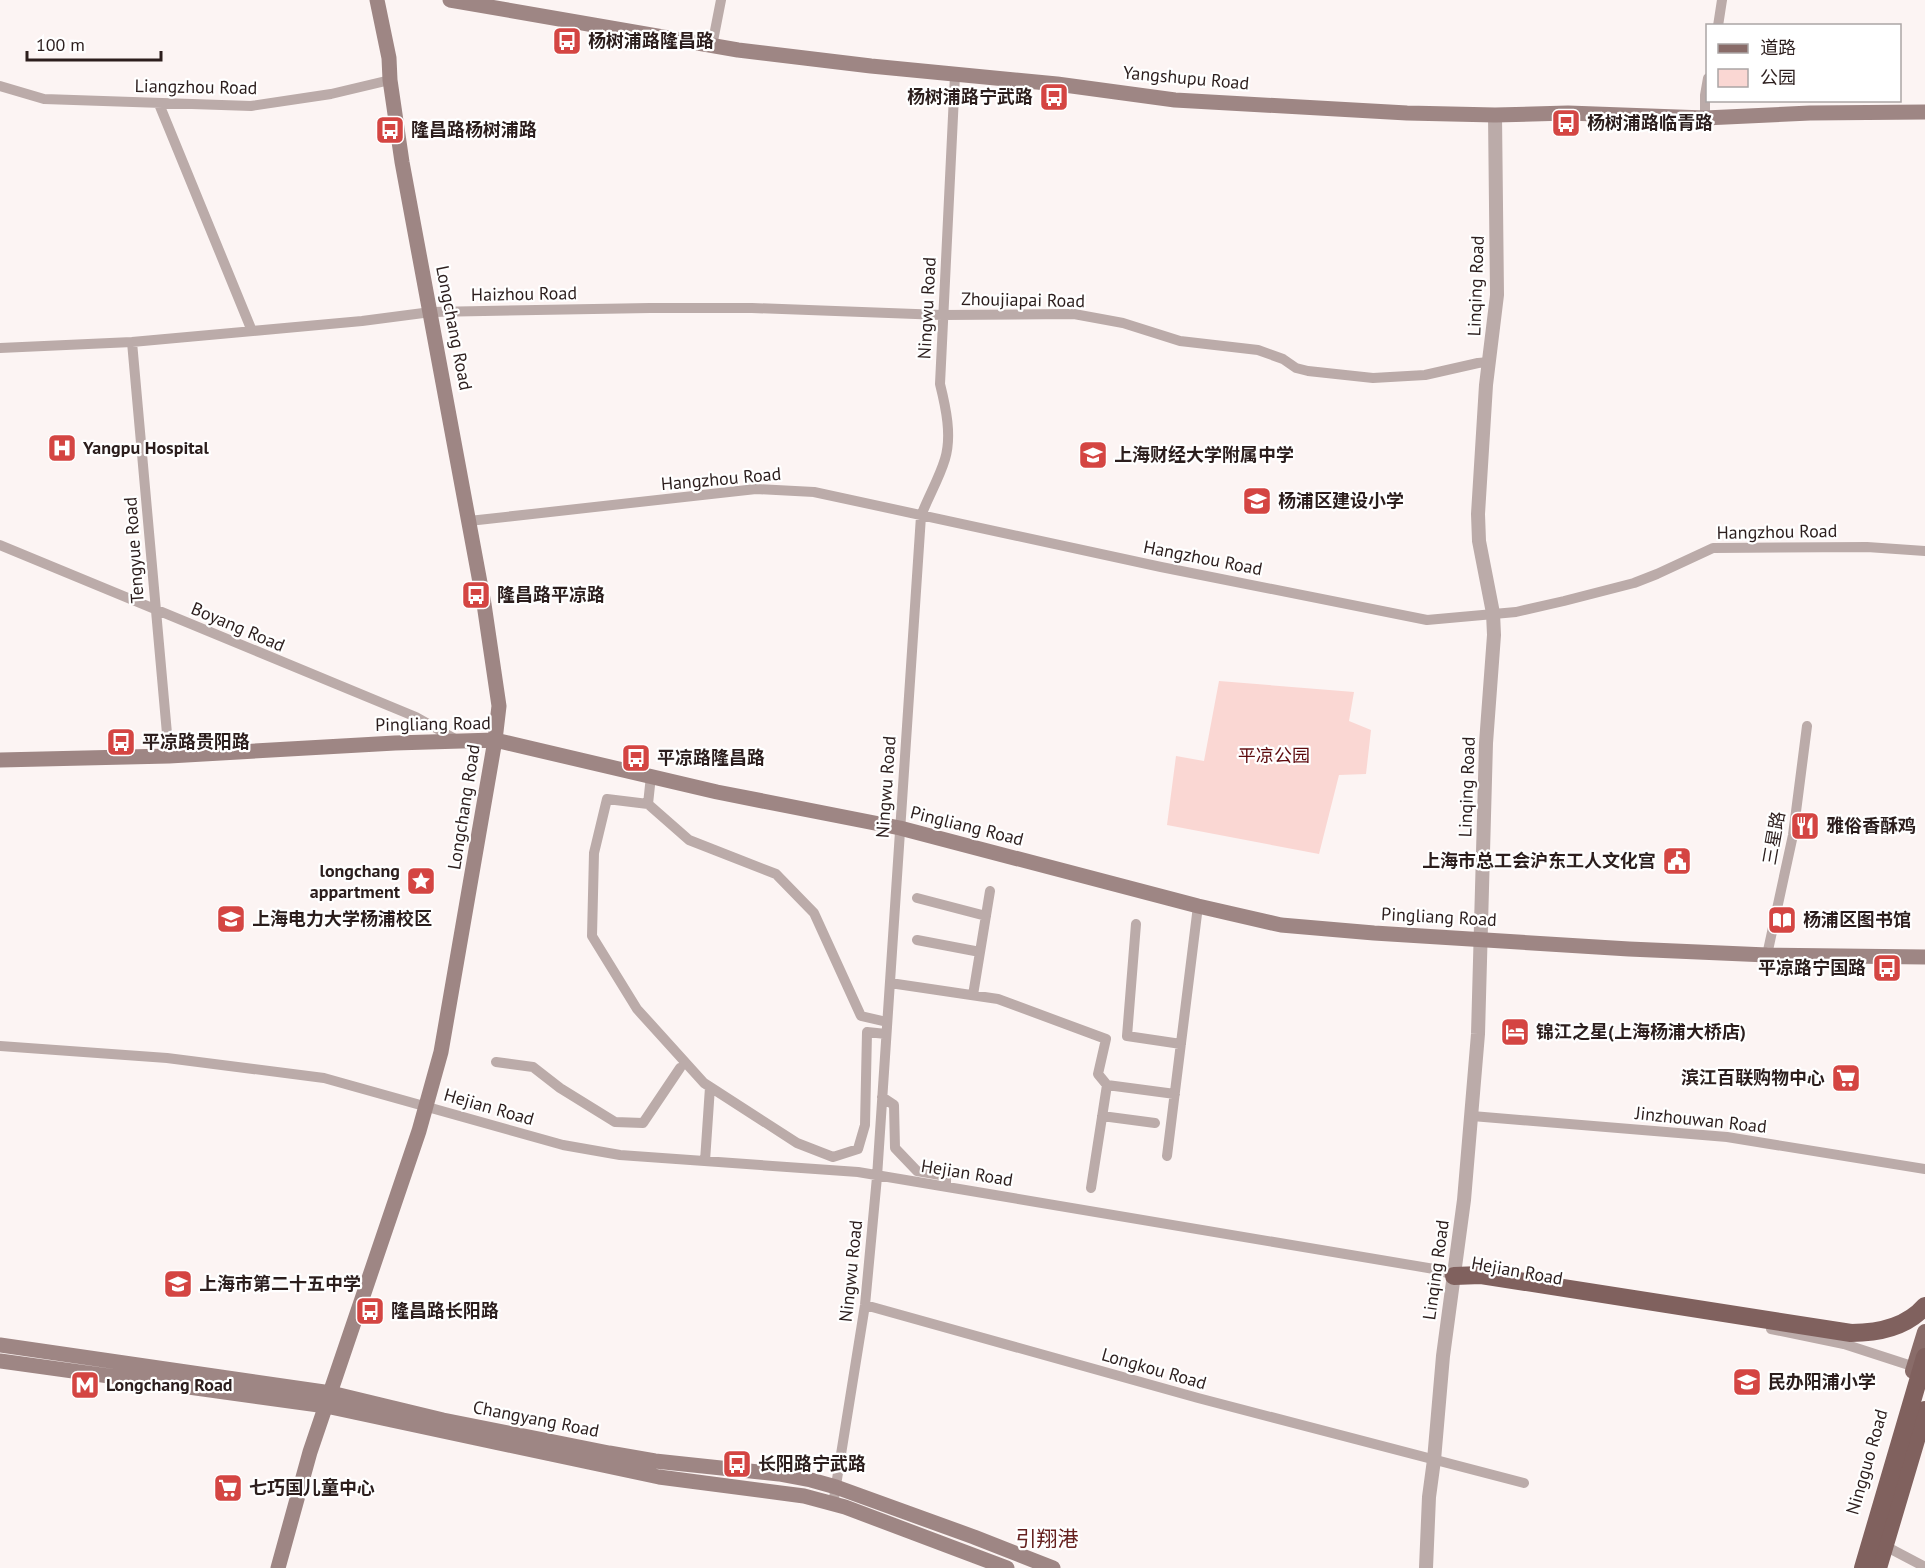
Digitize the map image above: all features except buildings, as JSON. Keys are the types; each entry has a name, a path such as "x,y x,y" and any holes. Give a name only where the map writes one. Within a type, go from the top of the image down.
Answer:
{"highway":[{"path":"1454,1276 1481,1275 1851,1333 1868,1333 1898,1326 1910,1320 1925,1306"},
{"path":"1863,1568 1921,1365"},
{"path":"1878,1568 1925,1410"}],"main road":[{"name":"Longchang Road","path":"278,1568 306,1468 427,1106 441,1052 499,706 484,604 402,162 389,58 377,0"},
{"name":"Yangshupu Road","path":"450,0 712,46 955,75 1057,84 1175,100 1407,113 1495,115 1568,113 1705,118 1810,113 1925,112"},
{"name":"Pingliang Road","path":"0,760 169,756 495,740 738,797 900,828 1198,906 1281,925 1767,955 1925,957"},
{"name":"Ningguo Road","path":"1857,1568 1921,1365 1925,1332"},
{"name":"Changyang Road","path":"0,1345 443,1420 654,1461 779,1474 836,1487 1053,1568"},
{"name":"Changyang Road","path":"0,1361 329,1400 659,1477 804,1496 833,1504 1007,1568"},
{"path":"1883,1568 1925,1432"}],"street":[{"path":"712,46 721,0"},
{"path":"1718,24 1722,0"},
{"name":"Ningwu Road","path":"833,1504 865,1305 877,1176 921,516 945,461 948,445 944,400 940,384 955,75"},
{"name":"Liangzhou Road","path":"0,86 44,99 251,106 331,94 390,80"},
{"path":"1705,118 1706,86"},
{"path":"159,104 252,331"},
{"name":"Linqing Road","path":"1426,1568 1428,1497 1434,1460 1443,1356 1464,1200 1478,1035 1479,939 1486,743 1493,659 1493,613 1482,560 1478,514 1483,418 1497,295 1495,115"},
{"name":"Haizhou Road","path":"0,348 132,342 431,312 718,308 942,315"},
{"name":"Zhoujiapai Road","path":"942,315 1074,314 1123,323 1180,341 1258,350 1283,359 1296,368 1308,371 1373,378 1425,375 1489,362"},
{"name":"Tengyue Road","path":"132,342 146,486 154,609 169,756"},
{"name":"Hangzhou Road","path":"469,521 756,489 814,492 1161,567 1427,620 1516,612 1634,583 1713,548 1867,547 1925,550"},
{"name":"Boyang Road","path":"0,545 416,717 446,735 463,741"},
{"name":"三星路","path":"1767,955 1793,835 1807,726"},
{"path":"648,804 651,776"},
{"path":"886,1034 867,1032 865,1125 858,1149 833,1157 798,1143 704,1083 637,1009 592,936 594,853 607,799 648,804 689,840 776,874 814,912 861,1016 887,1022"},
{"path":"973,995 990,891"},
{"path":"917,898 986,916"},
{"path":"1167,1156 1198,906"},
{"path":"1136,924 1126,1035 1181,1044"},
{"path":"917,940 980,952"},
{"path":"890,983 998,999 1106,1039 1098,1074 1107,1085 1175,1094"},
{"name":"Hejian Road","path":"0,1046 167,1058 324,1078 591,1151 858,1172 946,1186 1434,1269 1454,1276 1529,1291 1779,1330 1844,1344 1921,1365"},
{"path":"496,1062 533,1067 560,1088 615,1122 643,1123 680,1068"},
{"path":"1091,1188 1107,1085"},
{"path":"705,1161 710,1087"},
{"path":"882,1097 894,1105 895,1148 917,1171 946,1176 946,1186"},
{"path":"1102,1116 1155,1123"},
{"name":"Jinzhouwan Road","path":"1472,1116 1727,1137 1925,1169"},
{"name":"Longkou Road","path":"865,1305 1198,1398 1524,1483"},
{"path":"1889,1548 1925,1567"}],"green space":[{"name":"平凉公园","path":"1219,681 1354,692 1349,721 1371,730 1366,774 1339,775 1319,854 1167,825 1176,756 1204,761"}],"place":[{"name":"杨树浦路隆昌路","path":"567,41"},
{"name":"杨树浦路宁武路","path":"1054,97"},
{"name":"杨树浦路临青路","path":"1566,123"},
{"name":"隆昌路杨树浦路","path":"390,130"},
{"name":"Yangpu Hospital","path":"62,448"},
{"name":"上海财经大学附属中学","path":"1093,455"},
{"name":"杨浦区建设小学","path":"1257,501"},
{"name":"隆昌路平凉路","path":"476,595"},
{"name":"平凉路贵阳路","path":"121,742"},
{"name":"平凉路隆昌路","path":"636,758"},
{"name":"雅俗香酥鸡","path":"1805,826"},
{"name":"上海市总工会沪东工人文化宫","path":"1677,861"},
{"name":"longchang appartment","path":"421,881"},
{"name":"上海电力大学杨浦校区","path":"231,919"},
{"name":"杨浦区图书馆","path":"1782,920"},
{"name":"平凉路宁国路","path":"1887,968"},
{"name":"锦江之星(上海杨浦大桥店)","path":"1515,1032"},
{"name":"滨江百联购物中心","path":"1846,1078"},
{"name":"上海市第二十五中学","path":"178,1284"},
{"name":"隆昌路长阳路","path":"370,1311"},
{"name":"民办阳浦小学","path":"1747,1382"},
{"name":"Longchang Road","path":"85,1385"},
{"name":"长阳路宁武路","path":"737,1464"},
{"name":"七巧国儿童中心","path":"228,1488"}],"district":[{"name":"引翔港","path":"1047,1539"}]}
